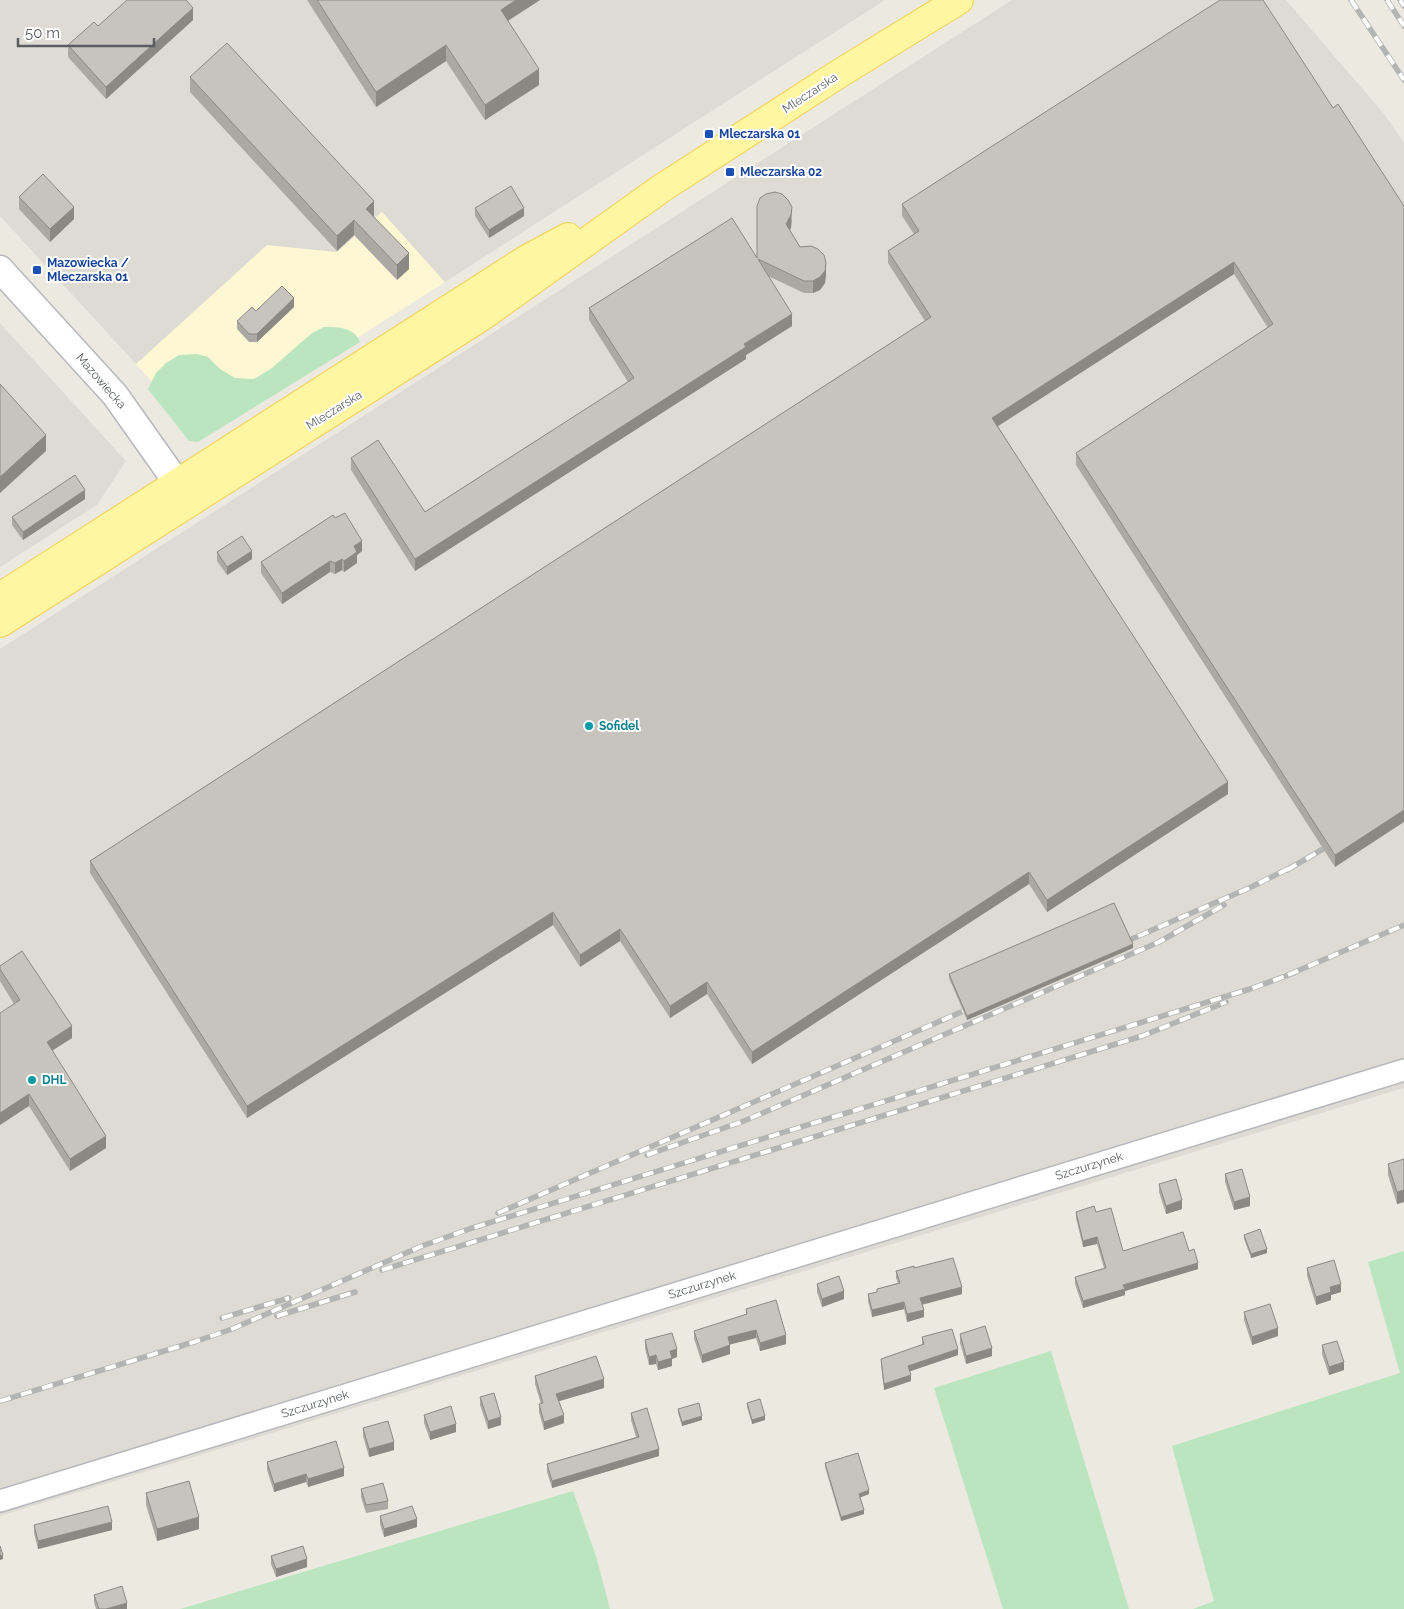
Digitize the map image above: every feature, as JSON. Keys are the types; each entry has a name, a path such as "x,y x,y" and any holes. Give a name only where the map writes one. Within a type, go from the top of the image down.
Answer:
{"main road":[{"name":"Mleczarska","path":"0,597 184,492 481,317 662,188 837,75 959,0"},
{"name":"Mleczarska","path":"0,623 184,492"}],"street":[{"name":"Mazowiecka","path":"0,269 115,395 184,492"},
{"name":"Szczurzynek","path":"0,1501 1404,1070"}],"shaded area":[{"path":"0,0 885,0 445,282 382,212 337,252 267,245 136,364 0,216"},
{"path":"1012,0 1286,0 1385,115 1404,143 1404,1088 0,1516 0,649"},
{"path":"382,211 445,282 202,437 136,364 267,245 337,252"},
{"path":"0,323 126,461 97,505 0,567"}],"green space":[{"path":"324,327 350,331 354,333 360,342 198,442 189,441 148,389 156,373 166,363 179,355 197,354 208,357 220,369 235,378 254,379 272,368 312,333"},
{"path":"1404,1251 1404,1609 1193,1609 1214,1601 1172,1446 1400,1373 1368,1262"},
{"path":"1051,1351 1129,1609 1003,1609 934,1388"},
{"path":"573,1491 596,1556 610,1609 180,1609"}],"building":[{"path":"127,0 186,0 193,8 106,87 68,45 94,22 98,26"},
{"path":"317,0 516,0 501,10 539,69 485,105 446,45 376,92"},
{"path":"1220,0 1263,0 1333,108 1338,104 1404,206 1404,810 1335,855 1076,453 1273,324 1234,262 992,418 1228,782 1047,900 1029,872 752,1052 707,982 670,1006 620,929 580,955 553,912 247,1106 90,861 931,317 888,251 919,231 902,204"},
{"path":"227,43 374,201 366,209 409,253 397,265 354,220 337,236 190,77"},
{"path":"43,174 74,207 50,229 19,197"},
{"path":"511,186 524,208 489,230 475,208"},
{"path":"775,192 782,194 792,207 791,215 786,224 800,247 811,246 818,249 824,255 826,263 825,271 820,277 813,281 804,281 758,259 792,314 744,344 746,347 415,559 351,458 378,440 425,512 634,378 589,308 732,218 757,258 757,206 760,198"},
{"path":"282,286 294,298 257,334 249,334 237,321 252,307 256,311"},
{"path":"0,384 46,435 0,477"},
{"path":"75,475 85,490 23,532 12,517"},
{"path":"345,513 362,541 354,546 357,552 344,561 342,559 335,563 330,561 282,593 261,562 333,515 335,518"},
{"path":"242,536 252,551 227,567 217,552"},
{"path":"1114,903 1133,944 967,1016 949,974"},
{"name":"DHL","path":"22,951 72,1026 47,1042 106,1136 70,1159 29,1094 0,1113 0,1013 20,1000 0,969 0,966"},
{"path":"1404,1159 1404,1190 1397,1192 1388,1164"},
{"path":"1242,1169 1250,1197 1234,1202 1225,1174"},
{"path":"1176,1179 1182,1200 1166,1206 1159,1184"},
{"path":"1094,1206 1096,1212 1111,1208 1123,1251 1183,1232 1189,1251 1194,1249 1198,1263 1123,1285 1125,1289 1083,1301 1075,1277 1106,1268 1097,1237 1083,1241 1076,1212"},
{"path":"1260,1229 1267,1249 1251,1254 1244,1235"},
{"path":"953,1258 962,1287 920,1298 924,1310 907,1314 904,1302 872,1310 868,1294 877,1292 877,1289 900,1283 896,1271"},
{"path":"1334,1260 1341,1284 1330,1287 1331,1292 1316,1297 1307,1268"},
{"path":"839,1276 844,1291 822,1299 817,1284"},
{"path":"776,1300 786,1335 760,1343 756,1330 728,1337 730,1345 702,1355 694,1331 747,1314 746,1309"},
{"path":"1270,1304 1278,1328 1252,1337 1244,1312"},
{"path":"985,1326 992,1348 966,1356 960,1334"},
{"path":"952,1329 958,1349 908,1366 911,1375 884,1384 881,1359 924,1344 922,1337"},
{"path":"672,1333 677,1349 670,1351 672,1358 658,1362 656,1355 649,1357 645,1340"},
{"path":"1337,1341 1344,1362 1329,1367 1322,1345"},
{"path":"596,1356 604,1379 556,1394 564,1415 544,1422 539,1404 543,1403 535,1376"},
{"path":"494,1393 501,1417 488,1421 480,1397"},
{"path":"760,1399 765,1416 752,1420 747,1403"},
{"path":"699,1403 702,1416 682,1422 678,1409"},
{"path":"451,1406 456,1424 430,1432 424,1415"},
{"path":"647,1408 659,1449 552,1481 547,1464 639,1437 631,1413"},
{"path":"388,1421 394,1442 369,1449 363,1428"},
{"path":"336,1441 344,1468 308,1479 306,1474 274,1484 267,1462"},
{"path":"858,1453 869,1490 859,1494 864,1510 841,1517 825,1463"},
{"path":"189,1481 199,1517 157,1529 146,1493"},
{"path":"383,1483 388,1501 366,1505 361,1489"},
{"path":"108,1506 112,1522 38,1541 34,1525"},
{"path":"412,1506 417,1519 384,1529 380,1516"},
{"path":"303,1546 307,1559 276,1569 271,1556"},
{"path":"122,1586 127,1603 99,1609 94,1595"}],"railway":[{"path":"1351,0 1404,80"},
{"path":"1387,0 1404,26"},
{"path":"1400,0 1404,6"},
{"path":"1287,870 1323,849"},
{"path":"1118,945 1249,888 1294,866"},
{"path":"647,1155 744,1121 1159,942 1224,905"},
{"path":"1288,975 1404,925"},
{"path":"0,1401 232,1329 422,1246 469,1229 1250,989 1294,973"},
{"path":"382,1270 1142,1036 1226,1002"},
{"path":"498,1213 975,1006"},
{"path":"277,1316 355,1292"},
{"path":"222,1318 289,1298"}],"place":[{"name":"Mleczarska 01","path":"709,134"},
{"name":"Mleczarska 02","path":"730,172"},
{"name":"Mazowiecka / Mleczarska 01","path":"37,270"},
{"name":"Sofidel","path":"589,726"},
{"name":"DHL","path":"32,1080"}]}
